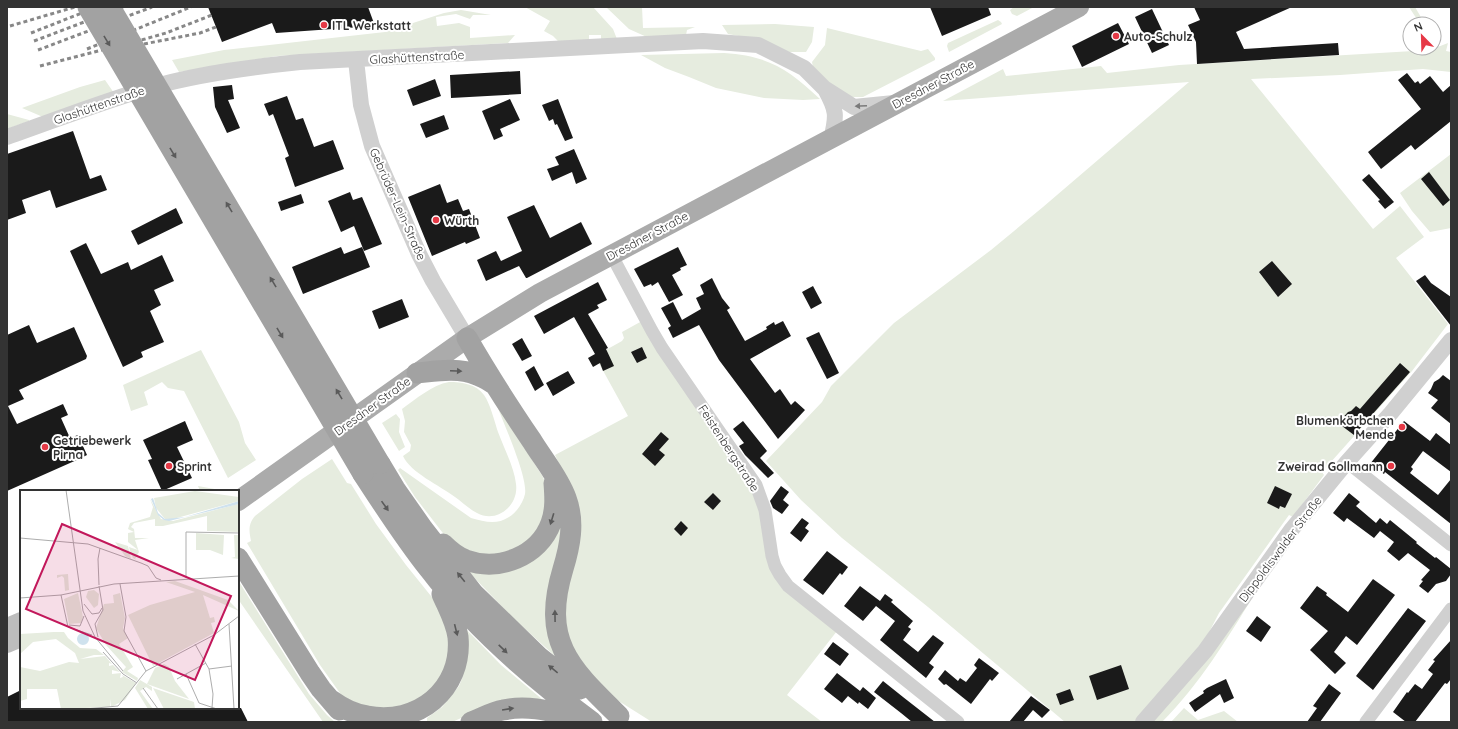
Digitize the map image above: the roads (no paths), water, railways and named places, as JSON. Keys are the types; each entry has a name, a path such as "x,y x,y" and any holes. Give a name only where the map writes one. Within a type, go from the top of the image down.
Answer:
{"highway":[{"path":"88,7 372,469 424,525 454,554 466,560 480,563 503,563 514,560 532,549 540,542 551,524 554,514 554,489 553,479 549,467"},
{"path":"110,7 429,569 449,609 458,636 458,650 452,677 439,695 414,712 395,718 366,716 344,709 331,700"},
{"path":"467,338 494,384 549,467 566,498 571,521 570,540 559,581 554,610 558,638 570,664 590,688 623,719"},
{"path":"417,373 459,370 478,375 494,384"},
{"path":"405,505 474,592 539,657 573,685 623,719"},
{"path":"239,561 310,673 331,700 351,722"},
{"path":"429,569 459,604 521,666 592,722"},
{"path":"471,722 502,710 536,708 592,722"}],"main road":[{"name":"Dresdner Straße","path":"239,500 467,338 540,293 611,254 831,140 1074,8"},
{"path":"7,627 20,621"},
{"path":"7,644 20,638"}],"street":[{"name":"Glashüttenstraße","path":"7,137 156,86 214,72 255,66 300,62 702,41 758,45 804,68 824,88 854,107 899,102"},
{"name":"Gebrüder-Lein-Straße","path":"356,60 361,105 372,146 419,254 433,282 467,338"},
{"name":"Glashüttenstraße","path":"824,88 833,104 836,114 831,140"},
{"name":"Feistenbergstraße","path":"611,254 655,337 756,485 765,510 772,556 780,575 788,586 958,722"},
{"name":"Dippoldiswalder Straße","path":"1143,722 1205,651 1292,529 1347,462 1391,414 1451,340"},
{"path":"1347,462 1451,545"},
{"path":"1372,720 1451,609"}],"railway":[{"path":"10,26 75,7"},
{"path":"31,33 97,7"},
{"path":"34,41 124,7"},
{"path":"38,50 152,7"},
{"path":"87,49 191,7"},
{"path":"40,66 166,33 212,15"},
{"path":"144,44 200,33 216,27"}],"place":[{"name":"ITL Werkstatt","path":"324,25"},
{"name":"Auto-Schulz","path":"1116,36"},
{"name":"Würth","path":"436,220"},
{"name":"Blumenkörbchen Mende","path":"1402,427"},
{"name":"Getriebewerk Pirna","path":"45,447"},
{"name":"Sprint","path":"169,466"},
{"name":"Zweirad Gollmann","path":"1391,466"}]}
